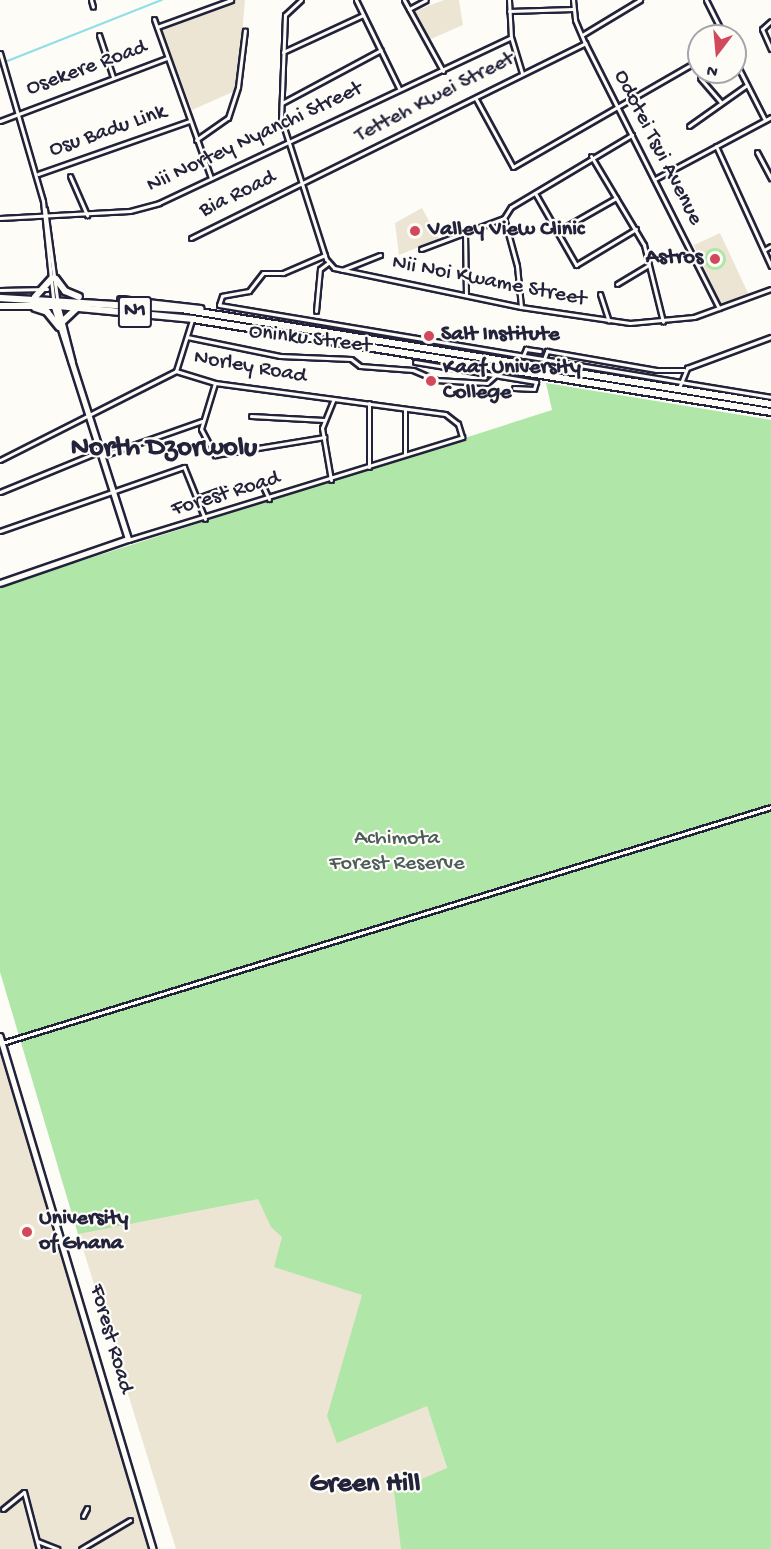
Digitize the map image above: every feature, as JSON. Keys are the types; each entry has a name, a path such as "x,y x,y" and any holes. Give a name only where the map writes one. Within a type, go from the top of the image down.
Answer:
{"highway":[{"path":"31,298 47,289 54,278 65,291 92,300"},
{"name":"N1","path":"0,298 31,298 77,308 193,319 771,412"},
{"name":"N1","path":"2,306 92,300 158,301 215,314 679,389"},
{"path":"26,306 47,312 60,325 77,308"},
{"path":"679,389 771,404"}],"main road":[{"path":"55,302 72,364 115,491 127,541"},
{"name":"Forest Road","path":"0,583 127,541"},
{"name":"Forest Road","path":"0,1036 153,1549"}],"street":[{"path":"91,0 93,7"},
{"path":"157,27 231,0"},
{"path":"301,0 291,2 285,15 281,103 287,140 328,263 320,269 316,311"},
{"path":"356,0 399,88"},
{"path":"404,0 443,71"},
{"path":"409,9 426,0"},
{"path":"509,0 511,37 522,73"},
{"name":"Odotei Tsui Avenue","path":"573,0 573,9 585,43 719,308"},
{"path":"582,35 640,0"},
{"path":"706,0 718,24"},
{"path":"509,11 573,9"},
{"path":"283,52 363,15"},
{"path":"154,19 189,121 212,179"},
{"path":"771,21 763,25 771,48"},
{"path":"196,140 230,114 245,30"},
{"path":"99,35 113,77"},
{"name":"Nii Nortey Nyanchi Street","path":"0,218 87,215 142,209 212,179 287,140 399,88 443,71 511,37"},
{"name":"Tetteh Kwei Street","path":"300,183 585,43"},
{"path":"281,103 381,50"},
{"path":"0,53 49,217 55,302"},
{"name":"Osekere Road","path":"0,121 167,58"},
{"path":"476,98 513,167 620,110 687,68"},
{"path":"705,84 721,102"},
{"path":"689,126 747,85 765,120"},
{"path":"655,179 771,117"},
{"name":"Osu Badu Link","path":"38,174 189,121"},
{"path":"421,249 504,218 511,207 591,156 632,135"},
{"path":"716,147 771,266"},
{"path":"757,152 771,178"},
{"path":"591,156 636,229 650,266 663,322"},
{"path":"70,176 87,215"},
{"name":"Bia Road","path":"191,237 300,183"},
{"path":"535,193 576,265 636,229"},
{"path":"558,231 616,198"},
{"path":"45,208 44,217 54,278"},
{"path":"504,218 517,266 521,307"},
{"path":"465,232 466,295"},
{"path":"764,250 771,246"},
{"path":"325,255 283,273 263,273 249,291 222,296 219,305 771,397"},
{"path":"340,270 380,255"},
{"name":"Nii Noi Kwame Street","path":"328,263 340,270 521,307 609,321 663,322 719,308 771,289"},
{"path":"617,284 650,266"},
{"path":"0,290 47,289"},
{"path":"600,294 609,321"},
{"path":"176,372 193,319"},
{"name":"Oninku Street","path":"187,337 280,356 345,358 363,367 413,370 451,382 487,383 496,375"},
{"path":"544,360 547,351 684,370 771,337"},
{"path":"523,356 526,349 540,351"},
{"path":"413,370 416,354"},
{"path":"578,365 579,356"},
{"path":"415,362 536,382 534,389 514,388"},
{"path":"679,389 684,370"},
{"name":"Norley Road","path":"0,460 176,372 215,383 449,416 461,428 461,440"},
{"path":"215,383 202,421 203,435 215,455 325,437"},
{"path":"331,480 324,420 334,399"},
{"path":"369,403 369,467"},
{"path":"405,409 405,454"},
{"path":"250,416 324,420"},
{"path":"0,492 101,454 202,421"},
{"name":"Forest Road","path":"127,541 269,500 405,454 461,440"},
{"path":"0,531 184,467 205,519"},
{"path":"261,482 269,500"},
{"path":"198,498 223,489"},
{"path":"2,1043 771,807"},
{"path":"3,1509 23,1491 39,1549"},
{"path":"83,1516 87,1509"},
{"path":"81,1549 130,1520"},
{"path":"37,1541 58,1549"}],"shaded area":[{"path":"235,0 245,0 237,90 192,110 161,28"},
{"path":"444,0 459,0 463,25 424,42 410,13"},
{"name":"Valley View Clinic","path":"422,208 439,239 399,255 395,223"},
{"path":"720,233 748,294 722,306 694,245"},
{"name":"University of Ghana","path":"0,1055 110,1410 152,1549 0,1549"},
{"path":"329,1091 472,1549 176,1549 58,1168"}],"green space":[{"name":"Astros","path":"715,248 723,251 726,259 723,267 715,270 707,267 704,259 707,251"},
{"name":"Achimota Forest Reserve","path":"546,383 771,420 771,1549 401,1549 394,1491 447,1468 427,1406 337,1443 327,1416 362,1295 274,1267 282,1237 271,1227 258,1199 78,1234 0,972 0,587 552,410"}],"waterway":[{"path":"0,64 162,0"}],"place":[{"name":"Valley View Clinic","path":"415,231"},
{"name":"Astros","path":"715,259"},
{"name":"Salt Institute","path":"429,336"},
{"name":"Kaaf University College","path":"431,381"},
{"name":"University of Ghana","path":"27,1232"}],"district":[{"name":"North Dzorwolu","path":"164,449"},
{"name":"Green Hill","path":"365,1485"}]}
